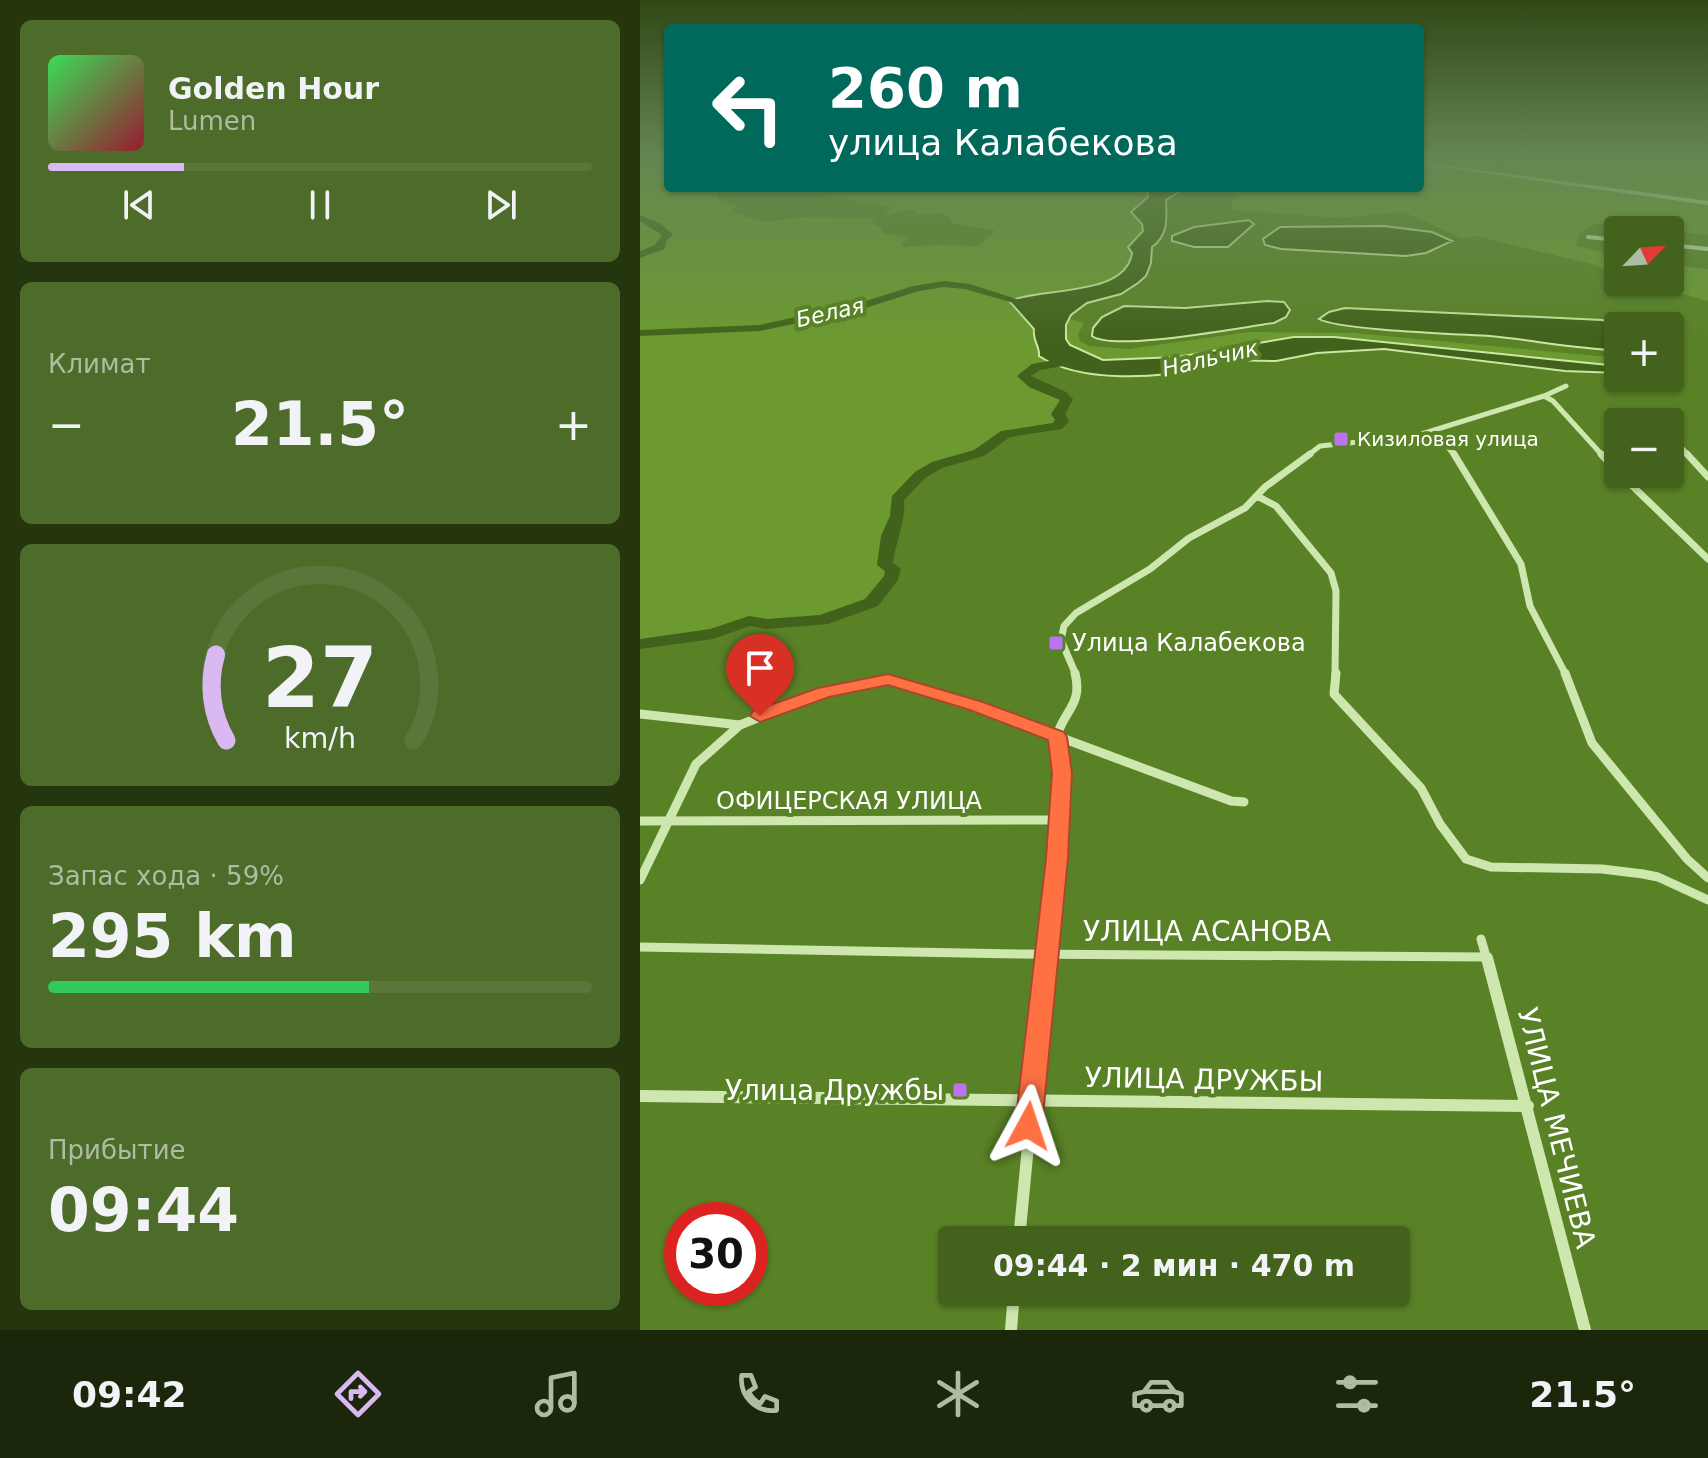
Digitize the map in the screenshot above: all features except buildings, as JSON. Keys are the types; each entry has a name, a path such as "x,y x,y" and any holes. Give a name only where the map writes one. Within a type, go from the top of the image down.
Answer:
{"street":[{"path":"1588,237 1604,239"},
{"path":"1684,246 1708,249"},
{"path":"1020,1226 1062,773 1057,737 1074,706 1079,688 1073,664 1061,640 1067,622 1082,609 1150,569 1189,538 1245,508 1309,452 1324,444 1386,440 1434,431 1566,386"},
{"path":"1544,396 1553,401 1604,457"},
{"path":"1434,431 1449,446 1516,555 1524,573 1530,606 1562,662 1592,743 1687,859 1708,878"},
{"path":"1684,450 1708,477"},
{"path":"1635,488 1708,559"},
{"path":"1257,496 1276,506 1331,573 1336,591 1338,638 1334,694 1421,788 1440,824 1466,859 1491,867 1602,869 1643,874 1658,877 1708,900"},
{"path":"640,880 696,764 740,725 810,697 888,679 976,706 1231,801 1244,802"},
{"path":"640,714 740,725"},
{"name":"ОФИЦЕРСКАЯ УЛИЦА","path":"640,821 1058,820"},
{"name":"УЛИЦА МЕЧИЕВА","path":"1481,939 1528,1106 1585,1330"},
{"name":"УЛИЦА АСАНОВА","path":"640,947 1486,957"},
{"name":"УЛИЦА ДРУЖБЫ","path":"640,1096 1528,1106"},
{"path":"1011,1330 1013,1306"}],"shaded area":[{"path":"640,219 754,219 764,222 874,219 871,223 881,228 882,233 909,238 901,245 904,247 978,246 996,231 953,223 951,219 1138,219 1142,224 1143,231 1128,247 1132,253 1126,269 1114,279 1098,285 1024,297 1010,304 1034,329 1033,336 1050,363 1056,365 1036,367 1023,376 1033,384 1067,399 1058,414 1062,421 1051,428 1004,436 982,451 929,471 909,484 898,497 896,524 885,554 885,565 893,569 892,575 872,602 822,620 742,622 713,634 640,644"},
{"path":"1420,219 1604,219 1604,225 1595,224 1579,234 1576,246 1604,252 1604,269 1595,265 1476,236 1464,239"},
{"path":"1684,219 1708,219 1708,235 1684,233"},
{"path":"1684,266 1708,269 1708,301 1684,294"},
{"path":"1069,319 1084,323 1078,334 1080,341 1089,346 1128,349 1249,332 1354,333 1604,357 1604,365 1315,336 1245,343 1177,357 1102,360 1070,345 1066,339"}],"water":[{"name":"Нальчик","path":"1137,219 1166,219 1161,238 1152,247 1146,276 1121,294 1087,303 1071,315 1066,325 1066,339 1070,345 1103,360 1177,357 1294,337 1334,337 1604,365 1604,372 1565,371 1384,349 1317,353 1276,361 1222,360 1187,372 1121,376 1076,371 1039,356 1034,329 1009,301 1099,284 1115,277 1126,267 1132,253 1128,247 1143,231"},
{"path":"1249,220 1254,224 1228,247 1194,247 1172,241 1172,236 1194,227"},
{"path":"1384,226 1432,232 1452,241 1426,253 1406,256 1281,249 1265,245 1263,239 1280,227"},
{"path":"1284,302 1290,310 1286,317 1274,323 1150,340 1105,340 1092,336 1093,328 1102,317 1124,306 1185,308"},
{"path":"1345,308 1602,320 1604,349 1490,336 1373,329 1319,319 1329,312"}],"waterway":[{"name":"Белая","path":"640,255 660,247 662,239 668,235 642,219"},
{"name":"Белая","path":"640,333 759,328 856,308 917,288 944,284 966,286 1017,301"},
{"path":"640,644 713,634 749,621 767,624 822,620 872,602 892,576 893,569 885,565 889,536 898,516 897,499 920,475 937,465 979,453 1006,434 1057,426 1062,421 1058,414 1067,399 1033,384 1023,376 1036,367 1077,360"}],"place":[{"name":"Кизиловая улица","path":"1341,439"},
{"name":"Улица Калабекова","path":"1056,643"},
{"name":"Улица Дружбы","path":"960,1090"}],"route":[{"path":"760,716 824,692 888,679 976,706 1057,737 1062,773 1057,858 1028,1126"}]}
